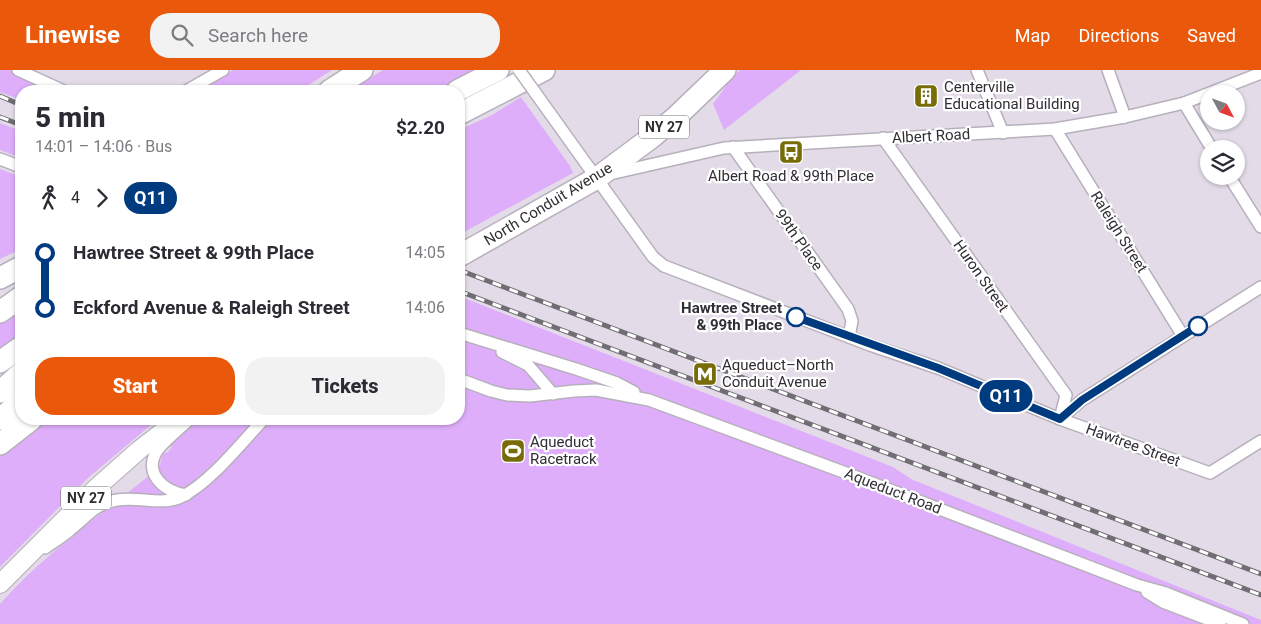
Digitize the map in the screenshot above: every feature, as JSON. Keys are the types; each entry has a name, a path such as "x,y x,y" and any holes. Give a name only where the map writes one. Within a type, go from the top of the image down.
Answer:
{"highway":[{"path":"338,85 362,70"},
{"path":"465,87 498,70"},
{"path":"465,111 544,70"},
{"name":"North Conduit Avenue","path":"465,253 597,178 676,117 725,70"},
{"path":"0,278 15,270"},
{"path":"0,312 15,301"},
{"path":"0,362 15,351"},
{"path":"0,392 15,378"},
{"path":"0,419 15,406"},
{"path":"0,444 24,425"}],"main road":[{"name":"NY 27","path":"5,578 110,475 171,425"}],"street":[{"path":"18,70 51,85"},
{"path":"196,85 222,70"},
{"path":"519,70 597,178"},
{"path":"977,70 1003,133"},
{"path":"1108,70 1125,117"},
{"name":"Albert Road","path":"597,178 691,154 733,148 1055,129 1125,117 1184,103 1261,73"},
{"path":"1184,103 1207,140"},
{"name":"Raleigh Street","path":"1055,129 1183,336"},
{"name":"Huron Street","path":"883,138 1066,395 1060,419"},
{"name":"99th Place","path":"733,148 848,309 852,321 849,337"},
{"path":"0,159 15,165"},
{"name":"Hawtree Street","path":"597,178 653,256 664,266 849,337 938,368 1060,419 1210,473 1261,441"},
{"path":"1235,185 1261,227"},
{"path":"1060,419 1082,400 1261,287"},
{"path":"465,335 528,365 553,394"},
{"name":"Aqueduct Road","path":"465,335 617,383 649,400 846,473 1137,586 1166,594 1243,624"},
{"name":"Aqueduct Road","path":"465,381 507,395 530,396 596,390 649,400"},
{"path":"184,425 159,448 154,462 155,477 162,485 175,493 186,494"},
{"path":"5,578 71,530 91,510 103,504 125,499 169,500 186,494 201,485 258,425"},
{"name":"Aqueduct Road","path":"1137,586 1162,602 1220,624"}],"shaded area":[{"path":"0,70 12,70 42,85 15,85 15,98 0,92"},
{"path":"233,70 332,70 308,85 211,85"},
{"path":"383,70 478,70 446,85 358,85"},
{"path":"740,70 801,70 724,130 713,104"},
{"path":"521,97 573,173 465,231 465,127 492,115"},
{"path":"0,123 15,129 15,156 0,150"},
{"path":"0,169 15,175 15,252 0,259"},
{"name":"Aqueduct Racetrack","path":"465,298 893,467 911,479 1261,620 1261,624 0,624 0,604 56,549 159,468 163,453 168,452 172,447 169,444 194,425 465,425"},
{"path":"15,310 15,340 0,351 0,321"},
{"path":"30,425 151,425 89,477 0,567 0,449"}],"railway":[{"path":"0,96 15,102"},
{"path":"0,117 15,123"},
{"path":"465,272 1261,574"},
{"path":"465,293 1261,595"}],"bus line":[{"name":"Q11","path":"796,317 938,368 1060,419 1082,400 1198,326"}],"place":[{"name":"Centerville Educational Building","path":"926,96"},
{"name":"Albert Road & 99th Place","path":"791,152"},
{"name":"Hawtree Street & 99th Place","path":"796,317"},
{"name":"Aqueduct–North Conduit Avenue","path":"705,374"},
{"name":"Aqueduct Racetrack","path":"513,451"}]}
